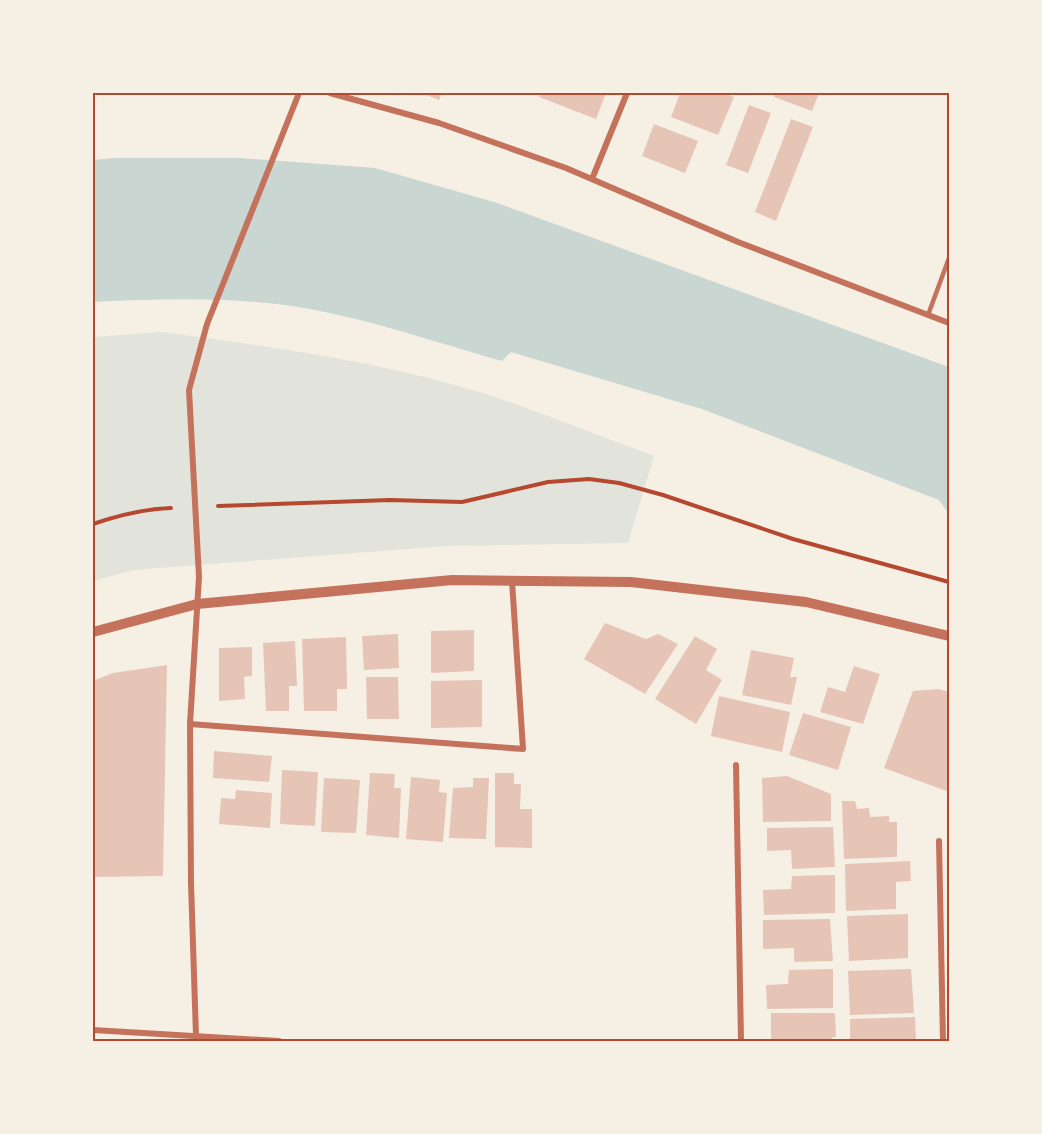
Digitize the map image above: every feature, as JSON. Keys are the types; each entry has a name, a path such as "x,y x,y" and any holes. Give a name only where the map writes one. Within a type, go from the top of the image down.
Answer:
{"street":[{"path":"196,1036 191,883 190,724 199,577 189,390 207,324 299,93"},
{"path":"330,93 439,123 566,168 738,242 949,323"},
{"path":"592,179 627,93"},
{"path":"93,632 197,604 452,580 631,582 806,602 949,636"},
{"path":"190,724 523,750 512,581"},
{"path":"736,765 741,1041"},
{"path":"939,842 943,1041"},
{"path":"93,1030 279,1041"}],"lane":[{"path":"927,315 949,258"}],"path":[{"path":"93,524 115,516 150,509 390,500 462,502 548,482 588,479 619,483 663,495 793,539 949,582"}],"shaded area":[{"path":"240,158 375,168 494,202 949,367 949,514 939,500 702,409 511,352 502,361 340,315 261,302 165,300 93,302 93,160"},
{"path":"161,332 364,363 444,382 505,400 654,456 628,543 447,546 133,570 93,581 93,337"}],"building":[{"path":"421,93 442,93 439,100"},
{"path":"541,93 606,93 596,119 539,97"},
{"path":"680,93 723,93 734,97 718,135 671,117"},
{"path":"776,93 819,93 812,111 774,97"},
{"path":"749,105 771,113 748,173 726,165"},
{"path":"791,119 813,127 776,221 755,212"},
{"path":"654,124 698,141 685,173 642,156"},
{"path":"605,623 646,639 658,634 678,644 645,694 584,659"},
{"path":"474,630 474,671 431,673 431,631"},
{"path":"398,634 399,668 364,670 362,636"},
{"path":"695,636 717,649 706,670 722,680 696,724 655,699"},
{"path":"346,637 347,689 337,689 337,711 304,711 302,639"},
{"path":"295,641 297,686 289,686 289,711 266,711 263,643"},
{"path":"252,647 252,676 244,677 245,699 219,701 219,648"},
{"path":"751,650 794,658 790,677 797,677 791,705 742,695"},
{"path":"167,665 163,876 93,877 93,681 113,673"},
{"path":"854,666 880,674 863,724 820,712 828,687 845,692"},
{"path":"366,677 398,677 399,719 367,719"},
{"path":"482,680 482,727 431,728 431,681"},
{"path":"939,689 949,692 949,792 884,768 913,691"},
{"path":"719,696 790,712 782,752 711,736"},
{"path":"803,713 851,727 838,770 789,755"},
{"path":"214,751 272,756 269,782 213,778"},
{"path":"282,770 318,772 315,826 280,824"},
{"path":"370,773 395,774 394,788 401,788 399,838 366,835"},
{"path":"495,773 514,773 514,784 521,784 520,809 532,809 532,848 495,847"},
{"path":"787,776 831,794 831,821 763,822 762,778"},
{"path":"411,777 440,780 439,792 447,793 443,842 406,839"},
{"path":"324,778 360,780 356,833 321,832"},
{"path":"473,778 489,778 486,839 449,838 453,788 473,787"},
{"path":"236,790 272,793 270,828 219,824 221,798 235,799"},
{"path":"842,801 855,801 857,809 869,808 870,817 889,816 889,822 897,822 897,857 844,859"},
{"path":"833,827 835,867 792,869 791,850 767,851 767,828"},
{"path":"910,861 911,881 896,882 896,909 846,911 845,864"},
{"path":"835,875 835,913 764,915 763,890 791,889 792,876"},
{"path":"908,914 908,958 849,961 847,916"},
{"path":"830,919 833,961 794,962 794,948 763,949 763,920"},
{"path":"833,969 833,1008 767,1009 766,985 788,984 789,970"},
{"path":"911,969 914,1013 850,1015 848,971"},
{"path":"771,1013 835,1013 836,1037 832,1037 832,1041 771,1040"},
{"path":"915,1017 916,1041 850,1041 850,1019"}]}
